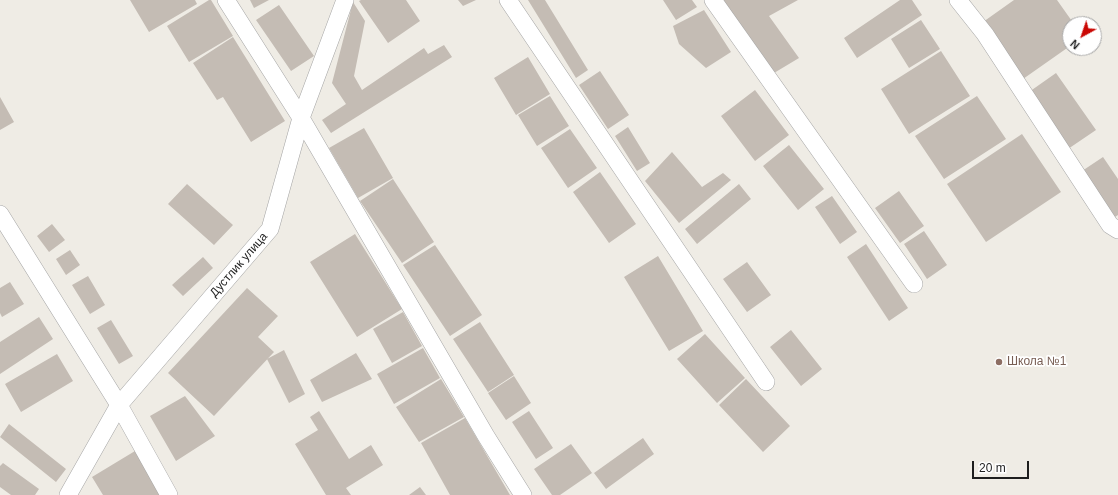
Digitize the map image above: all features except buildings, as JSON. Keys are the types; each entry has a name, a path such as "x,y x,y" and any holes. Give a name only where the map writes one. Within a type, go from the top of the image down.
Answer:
{"street":[{"path":"226,0 301,118 486,436 523,495"},
{"name":"Дустлик улица","path":"68,495 119,405 270,229 301,118 345,0"},
{"path":"508,0 766,382"},
{"path":"713,0 914,284"},
{"path":"958,0 985,34 1110,225 1118,230"},
{"path":"0,214 119,405 169,495"}],"place":[{"name":"Школа №1","path":"999,362"}]}
